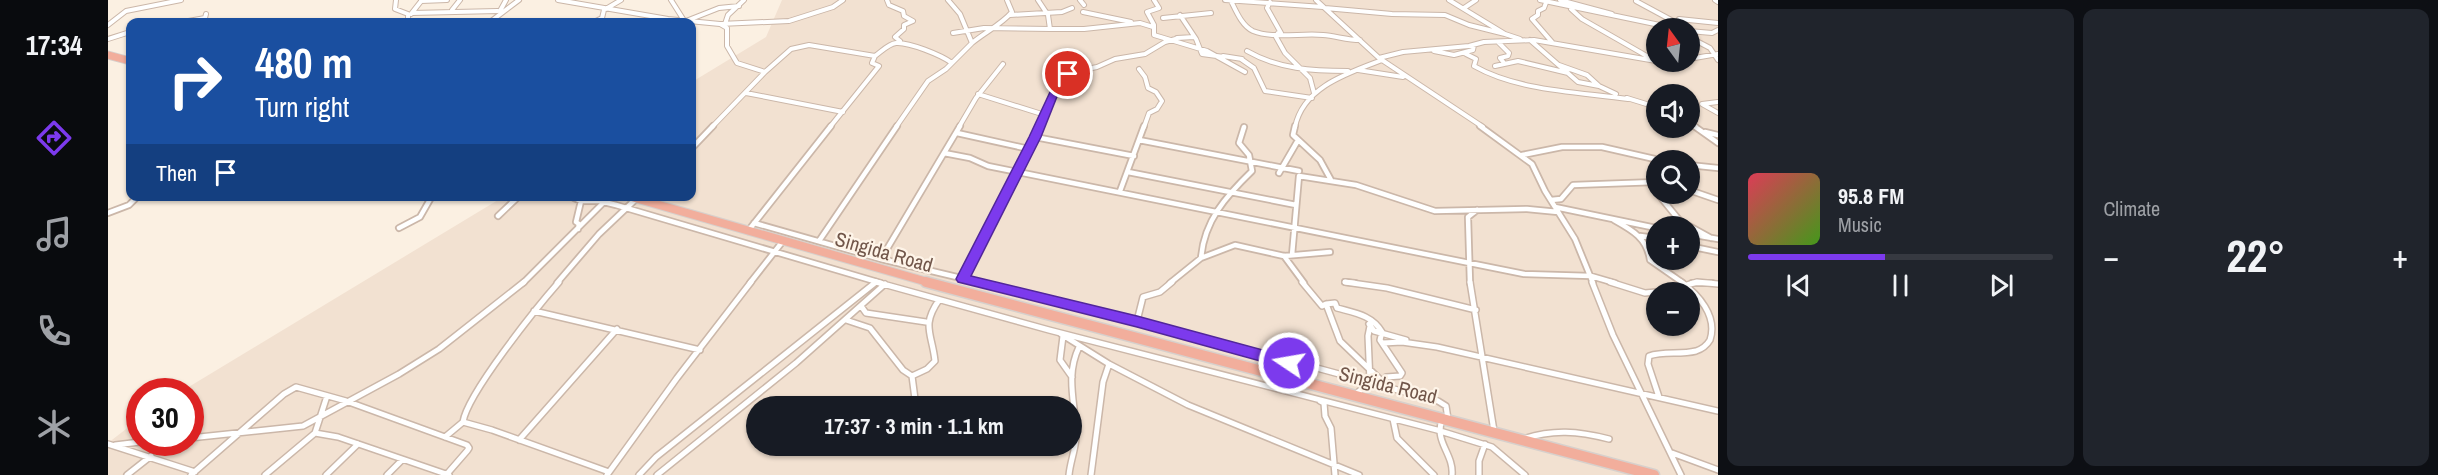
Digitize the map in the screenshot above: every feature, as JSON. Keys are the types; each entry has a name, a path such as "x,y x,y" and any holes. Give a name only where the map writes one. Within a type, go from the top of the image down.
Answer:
{"highway":[{"path":"108,55 126,60"},
{"name":"Singida Road","path":"650,201 751,227 783,241 971,295 1654,475"}],"street":[{"path":"108,25 126,11 182,0"},
{"path":"396,0 395,9 410,15 452,10 498,11"},
{"path":"409,18 422,1 447,0"},
{"path":"452,10 460,0"},
{"path":"495,18 506,0"},
{"path":"495,18 519,0"},
{"path":"558,0 662,18"},
{"path":"602,18 606,9 621,0"},
{"path":"671,0 683,18"},
{"path":"722,24 744,0"},
{"path":"696,22 722,24 789,21 804,14 833,7 843,0"},
{"path":"887,0 889,5 903,11 904,16 913,21 904,25 904,29 895,37 921,51 949,58 957,57"},
{"path":"948,0 949,4 956,7"},
{"path":"957,0 956,7 972,43"},
{"path":"1006,0 1012,12 1010,15"},
{"path":"1038,0 1046,13 1050,29"},
{"path":"1080,0 1084,5"},
{"path":"1154,0 1164,17 1211,13"},
{"path":"1225,0 1321,4 1395,15 1445,15 1469,25 1527,40 1581,84 1599,86 1646,105"},
{"path":"1449,0 1505,34"},
{"path":"1464,8 1476,0"},
{"path":"1540,0 1571,9 1646,22"},
{"path":"1560,0 1595,8 1616,16"},
{"path":"1231,1 1237,14 1250,30 1361,40"},
{"path":"1546,1 1544,8 1538,11 1539,15 1532,19 1552,42"},
{"path":"1636,1 1666,18"},
{"path":"1270,2 1267,8 1280,33"},
{"path":"1321,4 1380,58 1406,78 1522,155 1538,172 1539,179 1575,239 1613,335 1681,475"},
{"path":"693,18 719,8 739,6"},
{"path":"819,241 928,81 952,63 972,43 1010,15 1062,12 1072,8"},
{"path":"1158,9 1147,12 1154,36 1200,48"},
{"path":"1571,9 1581,19 1646,56"},
{"path":"1083,12 1153,27"},
{"path":"205,18 206,14"},
{"path":"1180,15 1205,56 1263,60 1301,68 1374,71 1406,78"},
{"path":"1658,18 1662,16"},
{"path":"1700,23 1718,27"},
{"path":"722,24 727,28 727,46 738,64 765,72"},
{"path":"953,33 991,28 1084,29 1136,24"},
{"path":"1700,32 1712,33 1718,27"},
{"path":"108,39 126,33"},
{"path":"1280,33 1276,36 1285,53 1310,78 1313,96"},
{"path":"1165,38 1194,37"},
{"path":"963,279 1035,137 1057,83 1068,74 1097,67 1115,59 1145,54 1158,48 1160,44 1179,38"},
{"path":"1331,180 1320,160 1292,134 1295,119 1313,96 1335,78 1380,61 1380,58 1403,52 1527,40 1552,42 1646,60"},
{"path":"902,42 892,44 875,56 872,63 879,66 751,227 819,241 882,259 1137,321 1280,362 1317,368 1442,402 1446,406 1446,419 1437,430"},
{"path":"1498,42 1509,53 1508,56 1500,58 1504,63"},
{"path":"1700,42 1710,48 1718,60"},
{"path":"696,144 765,72 791,49 809,45 831,46 875,56"},
{"path":"1466,54 1473,50 1473,45"},
{"path":"1247,51 1263,60"},
{"path":"1432,51 1466,54 1476,58 1474,66 1488,74 1530,85 1628,99"},
{"path":"1700,59 1716,54"},
{"path":"1216,56 1245,72"},
{"path":"949,58 952,63"},
{"path":"1241,59 1251,63 1266,91 1313,96"},
{"path":"1495,66 1522,61 1568,73"},
{"path":"882,259 978,94 1003,64"},
{"path":"1559,65 1587,75 1599,86"},
{"path":"1120,191 1149,113 1159,107 1162,101 1156,92 1148,88 1145,77 1139,69"},
{"path":"746,93 843,112"},
{"path":"978,94 1045,115"},
{"path":"1718,102 1702,105 1718,113"},
{"path":"1201,258 1202,237 1222,200 1251,172 1248,153 1239,143 1244,127"},
{"path":"1702,132 1718,135"},
{"path":"1702,132 1718,143"},
{"path":"957,133 1029,149"},
{"path":"1035,137 1134,156"},
{"path":"1139,140 1299,171"},
{"path":"1279,173 1290,157 1292,146 1298,142"},
{"path":"1522,155 1562,147 1603,147 1646,157"},
{"path":"944,153 970,158 988,166 1469,263 1533,275 1591,276 1646,293"},
{"path":"1700,166 1718,168"},
{"path":"1128,172 1296,205"},
{"path":"1292,255 1299,176 1356,185 1430,210 1556,209 1646,226"},
{"path":"1551,200 1561,199 1573,185 1646,182"},
{"path":"1700,194 1718,200"},
{"path":"108,213 129,205 133,201"},
{"path":"399,228 420,217 429,201"},
{"path":"498,216 514,201"},
{"path":"578,229 579,224 576,222 581,201 604,202 1061,334 1485,444 1505,456 1525,475"},
{"path":"445,437 463,422 464,414 476,393 534,311 599,234 632,201"},
{"path":"204,437 295,428 319,417 439,349 521,285 604,202"},
{"path":"1665,204 1680,221 1711,238"},
{"path":"1477,210 1468,217 1470,285 1484,357 1494,431"},
{"path":"1614,220 1640,236 1649,248 1650,260 1683,282"},
{"path":"1640,236 1646,237"},
{"path":"1700,236 1718,239"},
{"path":"463,422 608,473 783,241"},
{"path":"1137,321 1143,297 1160,292 1201,258 1235,245 1284,256 1330,252"},
{"path":"1700,248 1718,254"},
{"path":"1284,256 1322,306 1335,303 1337,308 1357,312 1368,317 1380,327 1382,333 1380,340 1402,373 1400,376 1386,377 1384,382"},
{"path":"639,475 656,457 876,282"},
{"path":"1345,282 1387,288 1476,310"},
{"path":"1700,283 1718,283"},
{"path":"657,475 796,363 885,284"},
{"path":"1659,397 1648,364 1649,356 1688,352 1702,348 1713,334 1715,318 1700,298"},
{"path":"912,376 927,369 935,361 926,322 939,300"},
{"path":"1326,304 1326,309 1336,327 1335,333 1339,341 1389,389"},
{"path":"861,306 866,314 926,322"},
{"path":"534,311 700,350"},
{"path":"846,320 870,328 903,370 912,376 915,396"},
{"path":"1354,396 1370,382 1369,323 1374,331 1406,339"},
{"path":"519,440 617,329"},
{"path":"1061,334 1108,364 1198,409 1359,475"},
{"path":"1061,334 1060,360 1072,378"},
{"path":"1383,343 1398,341 1484,357 1640,391 1718,411"},
{"path":"1069,475 1076,439 1069,394 1072,361 1079,347"},
{"path":"1091,475 1103,382 1108,364"},
{"path":"128,475 151,456 193,473 293,388 300,387 346,401 469,448 448,475 338,437 315,433"},
{"path":"265,475 315,433 327,396"},
{"path":"1318,400 1324,403 1325,416 1331,428 1332,463 1335,475"},
{"path":"1393,419 1395,434 1400,442 1434,475"},
{"path":"1437,430 1452,462 1452,475"},
{"path":"1523,439 1545,430 1566,430 1609,439"},
{"path":"110,444 126,443"},
{"path":"110,444 126,449"},
{"path":"326,475 358,444"},
{"path":"1479,475 1479,461 1485,444"},
{"path":"1672,453 1718,470"},
{"path":"1688,454 1701,463"},
{"path":"387,475 402,460"}],"shaded area":[{"path":"782,0 1718,0 1718,475 108,475 108,443 126,429 126,456 204,456 204,378 496,201 696,201 696,80 766,37"}],"route":[{"path":"1068,74 1065,79 1057,83 1056,92 1035,137 963,279 1137,321 1289,363"}]}
